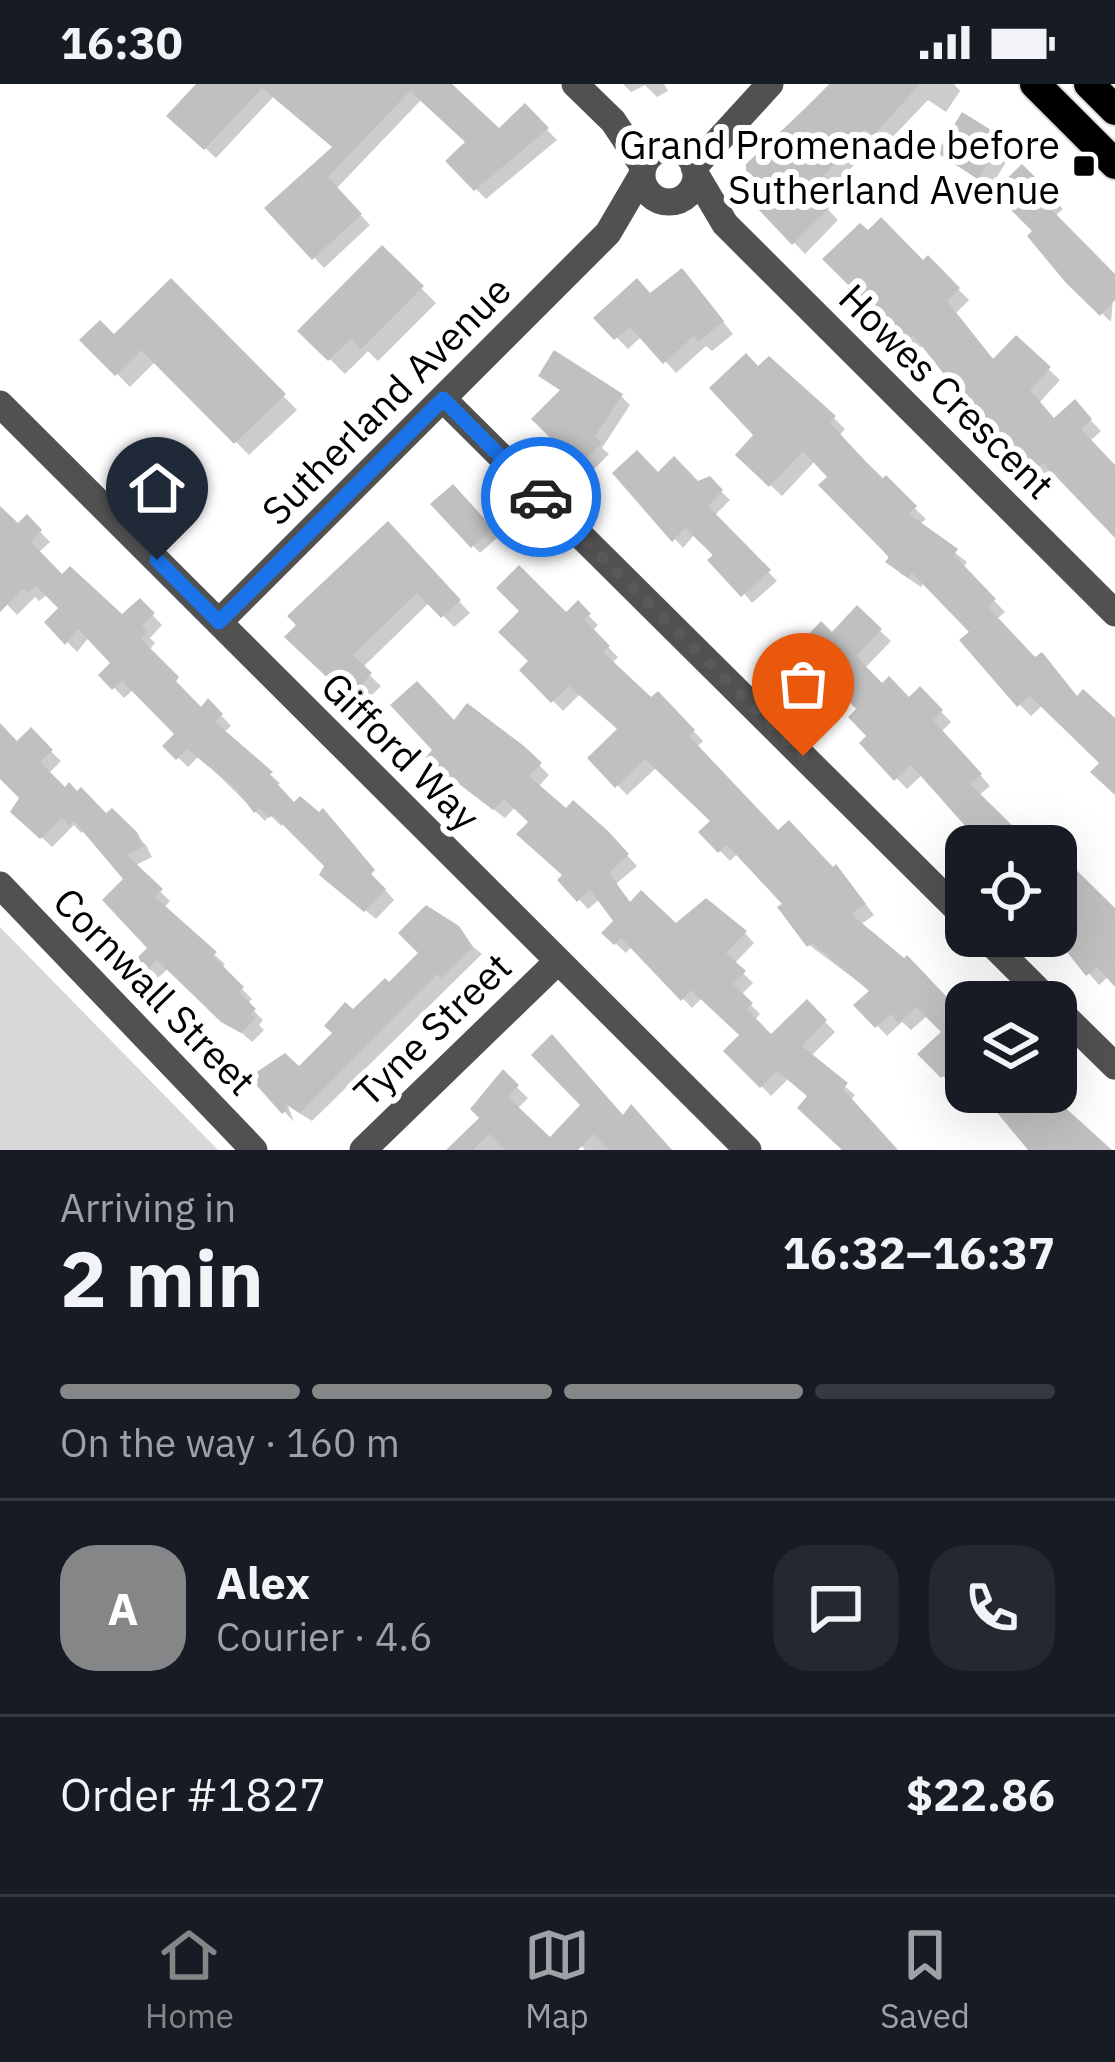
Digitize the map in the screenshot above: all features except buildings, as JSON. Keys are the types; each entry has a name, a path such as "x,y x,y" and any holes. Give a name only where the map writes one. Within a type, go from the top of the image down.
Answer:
{"main road":[{"path":"1035,84 1115,164"},
{"path":"1088,84 1115,110"}],"street":[{"name":"Howes Crescent","path":"575,84 613,121 670,163 724,224 1115,613"},
{"name":"Sutherland Avenue","path":"219,622 608,233 747,84"},
{"name":"Sutherland Avenue","path":"670,163 770,84"},
{"path":"670,163 690,192 671,201 649,193 670,163"},
{"name":"Howes Crescent","path":"671,201 724,224"},
{"name":"Sutherland Avenue","path":"608,233 671,201"},
{"path":"443,399 945,897"},
{"name":"Gifford Way","path":"0,404 748,1150"},
{"name":"Cornwall Street","path":"0,885 254,1150"},
{"path":"1005,957 1029,981"},
{"name":"Tyne Street","path":"363,1150 556,963"},
{"path":"1077,1029 1115,1066"}],"shaded area":[{"path":"0,927 218,1150 0,1150"}],"way so far":[{"path":"541,497 803,756"}],"place":[{"name":"Grand Promenade before Sutherland Avenue","path":"1084,166"}],"route":[{"path":"157,560 219,622 443,399 541,497"}]}
